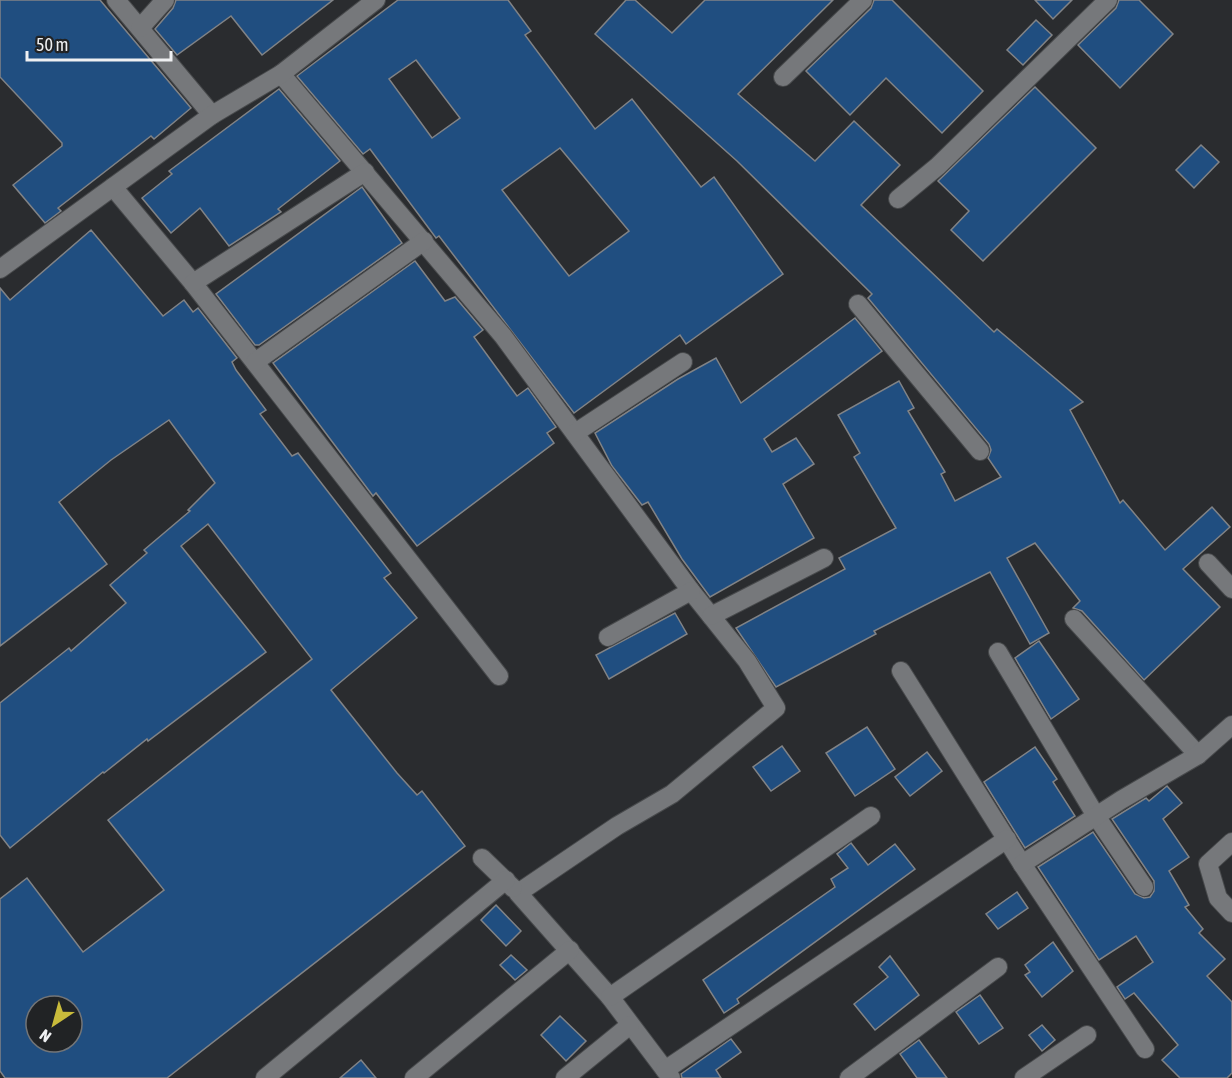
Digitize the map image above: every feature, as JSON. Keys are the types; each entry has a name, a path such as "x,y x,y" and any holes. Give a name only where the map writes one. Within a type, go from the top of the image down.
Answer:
{"street":[{"path":"116,0 212,115"},
{"path":"140,28 165,0"},
{"path":"0,269 212,115 281,74 376,0"},
{"path":"783,77 863,0"},
{"path":"898,199 939,166 1108,0"},
{"path":"265,1078 512,887 672,794 776,708 747,661 691,591 503,336 281,74"},
{"path":"193,283 366,172"},
{"path":"113,187 193,283 499,676"},
{"path":"255,362 424,241"},
{"path":"858,304 980,451"},
{"path":"575,433 683,362"},
{"path":"711,616 824,558"},
{"path":"1208,563 1232,589"},
{"path":"608,637 691,591"},
{"path":"1074,619 1198,755"},
{"path":"998,652 1096,816 1144,887"},
{"path":"901,671 1022,864 1145,1048"},
{"path":"1022,864 1096,816 1198,755 1232,724"},
{"path":"610,997 871,816"},
{"path":"482,858 512,887 610,997 668,1074 1007,839"},
{"path":"1232,842 1208,864 1218,898 1232,913"},
{"path":"414,1078 570,951"},
{"path":"849,1078 998,967"},
{"path":"565,1078 630,1025"},
{"path":"1024,1078 1087,1035"}],"building":[{"path":"0,0 100,0 191,108 154,139 151,136 58,208 61,211 45,223 13,185 62,146 62,143 0,77"},
{"path":"176,0 333,0 262,55 231,16 177,55 155,29 173,8"},
{"path":"398,0 508,0 531,31 525,35 595,129 632,99 701,187 714,177 783,274 686,344 680,335 574,413 439,236 436,238 370,149 363,154 297,76","holes":["416,60 460,118 432,138 389,79","560,148 629,231 569,276 502,190"]},
{"path":"626,0 635,0 672,33 705,0 833,0 738,94 815,161 854,121 900,165 861,205 994,332 997,329 1083,402 1070,410 1120,503 1123,500 1165,550 1212,507 1230,527 1183,569 1220,607 1144,680 1082,611 1073,608 1080,601 1035,543 1007,558 1049,633 1030,644 990,572 874,631 876,634 776,687 736,628 845,569 839,558 896,528 854,457 860,453 838,415 899,381 914,408 908,411 945,472 941,474 955,501 1001,477 988,458 991,450 989,444 868,298 872,294 737,161 595,34"},
{"path":"874,0 892,0 983,91 942,133 886,78 850,115 806,71 871,8"},
{"path":"1035,0 1072,0 1053,19"},
{"path":"1119,0 1139,0 1173,34 1120,88 1078,45 1116,8"},
{"path":"1036,20 1052,35 1023,65 1007,50"},
{"path":"1035,87 1096,148 983,261 951,230 969,211 938,181"},
{"path":"279,89 340,161 278,209 281,212 229,246 200,208 171,233 142,198 172,174 169,171"},
{"path":"1201,145 1219,162 1194,188 1176,170"},
{"path":"362,187 402,243 259,345 255,345 216,294"},
{"path":"91,230 163,316 184,300 193,312 198,308 237,358 232,362 236,370 266,410 260,414 292,456 298,453 391,573 384,578 417,618 331,690 397,773 417,795 422,791 465,846 167,1078 5,1078 0,1071 0,899 27,878 83,952 164,890 108,820 312,659 208,524 181,546 266,652 103,772 10,848 0,835 0,703 69,648 71,651 126,603 110,585 147,553 144,550 190,511 188,510 215,483 169,420 111,460 59,502 107,564 0,646 0,288 10,300"},
{"path":"415,261 445,301 455,297 483,330 474,337 517,396 528,388 556,427 547,433 554,443 417,546 376,493 373,496 273,363"},
{"path":"855,318 882,351 764,439 772,452 796,438 814,464 783,484 814,538 710,597 682,559 648,502 642,505 612,466 595,433 678,379 716,358 741,403"},
{"path":"675,613 687,634 609,679 596,655"},
{"path":"1039,641 1079,699 1051,719 1015,658"},
{"path":"867,727 895,769 855,796 826,753"},
{"path":"782,746 800,771 771,791 753,767"},
{"path":"1035,747 1057,779 1053,782 1075,816 1025,848 984,782"},
{"path":"927,752 942,771 910,796 895,777"},
{"path":"1167,786 1182,803 1163,819 1189,857 1169,871 1189,905 1185,907 1203,929 1199,933 1225,959 1207,976 1232,1002 1232,1073 1227,1078 1180,1078 1162,1060 1178,1045 1134,993 1125,999 1117,987 1153,962 1136,936 1099,960 1038,867 1093,832 1135,894 1144,898 1150,897 1154,891 1154,881 1112,819 1146,798 1149,801"},
{"path":"851,843 868,865 895,844 915,869 737,999 739,1003 724,1013 703,980 835,887 831,879 848,868 837,854"},
{"path":"1017,892 1028,908 998,929 986,914"},
{"path":"496,905 521,931 506,946 481,920"},
{"path":"1053,942 1073,971 1042,997 1025,975 1030,972 1025,965"},
{"path":"511,955 527,970 515,980 500,965"},
{"path":"890,956 919,995 875,1030 854,1004 888,977 879,967"},
{"path":"980,995 1003,1028 979,1044 956,1012"},
{"path":"560,1016 586,1041 566,1061 541,1035"},
{"path":"1042,1025 1055,1040 1042,1051 1029,1035"},
{"path":"731,1039 741,1052 716,1070 721,1078 682,1078 681,1074"},
{"path":"919,1040 947,1078 917,1078 900,1054"},
{"path":"361,1060 376,1078 340,1078"}]}
